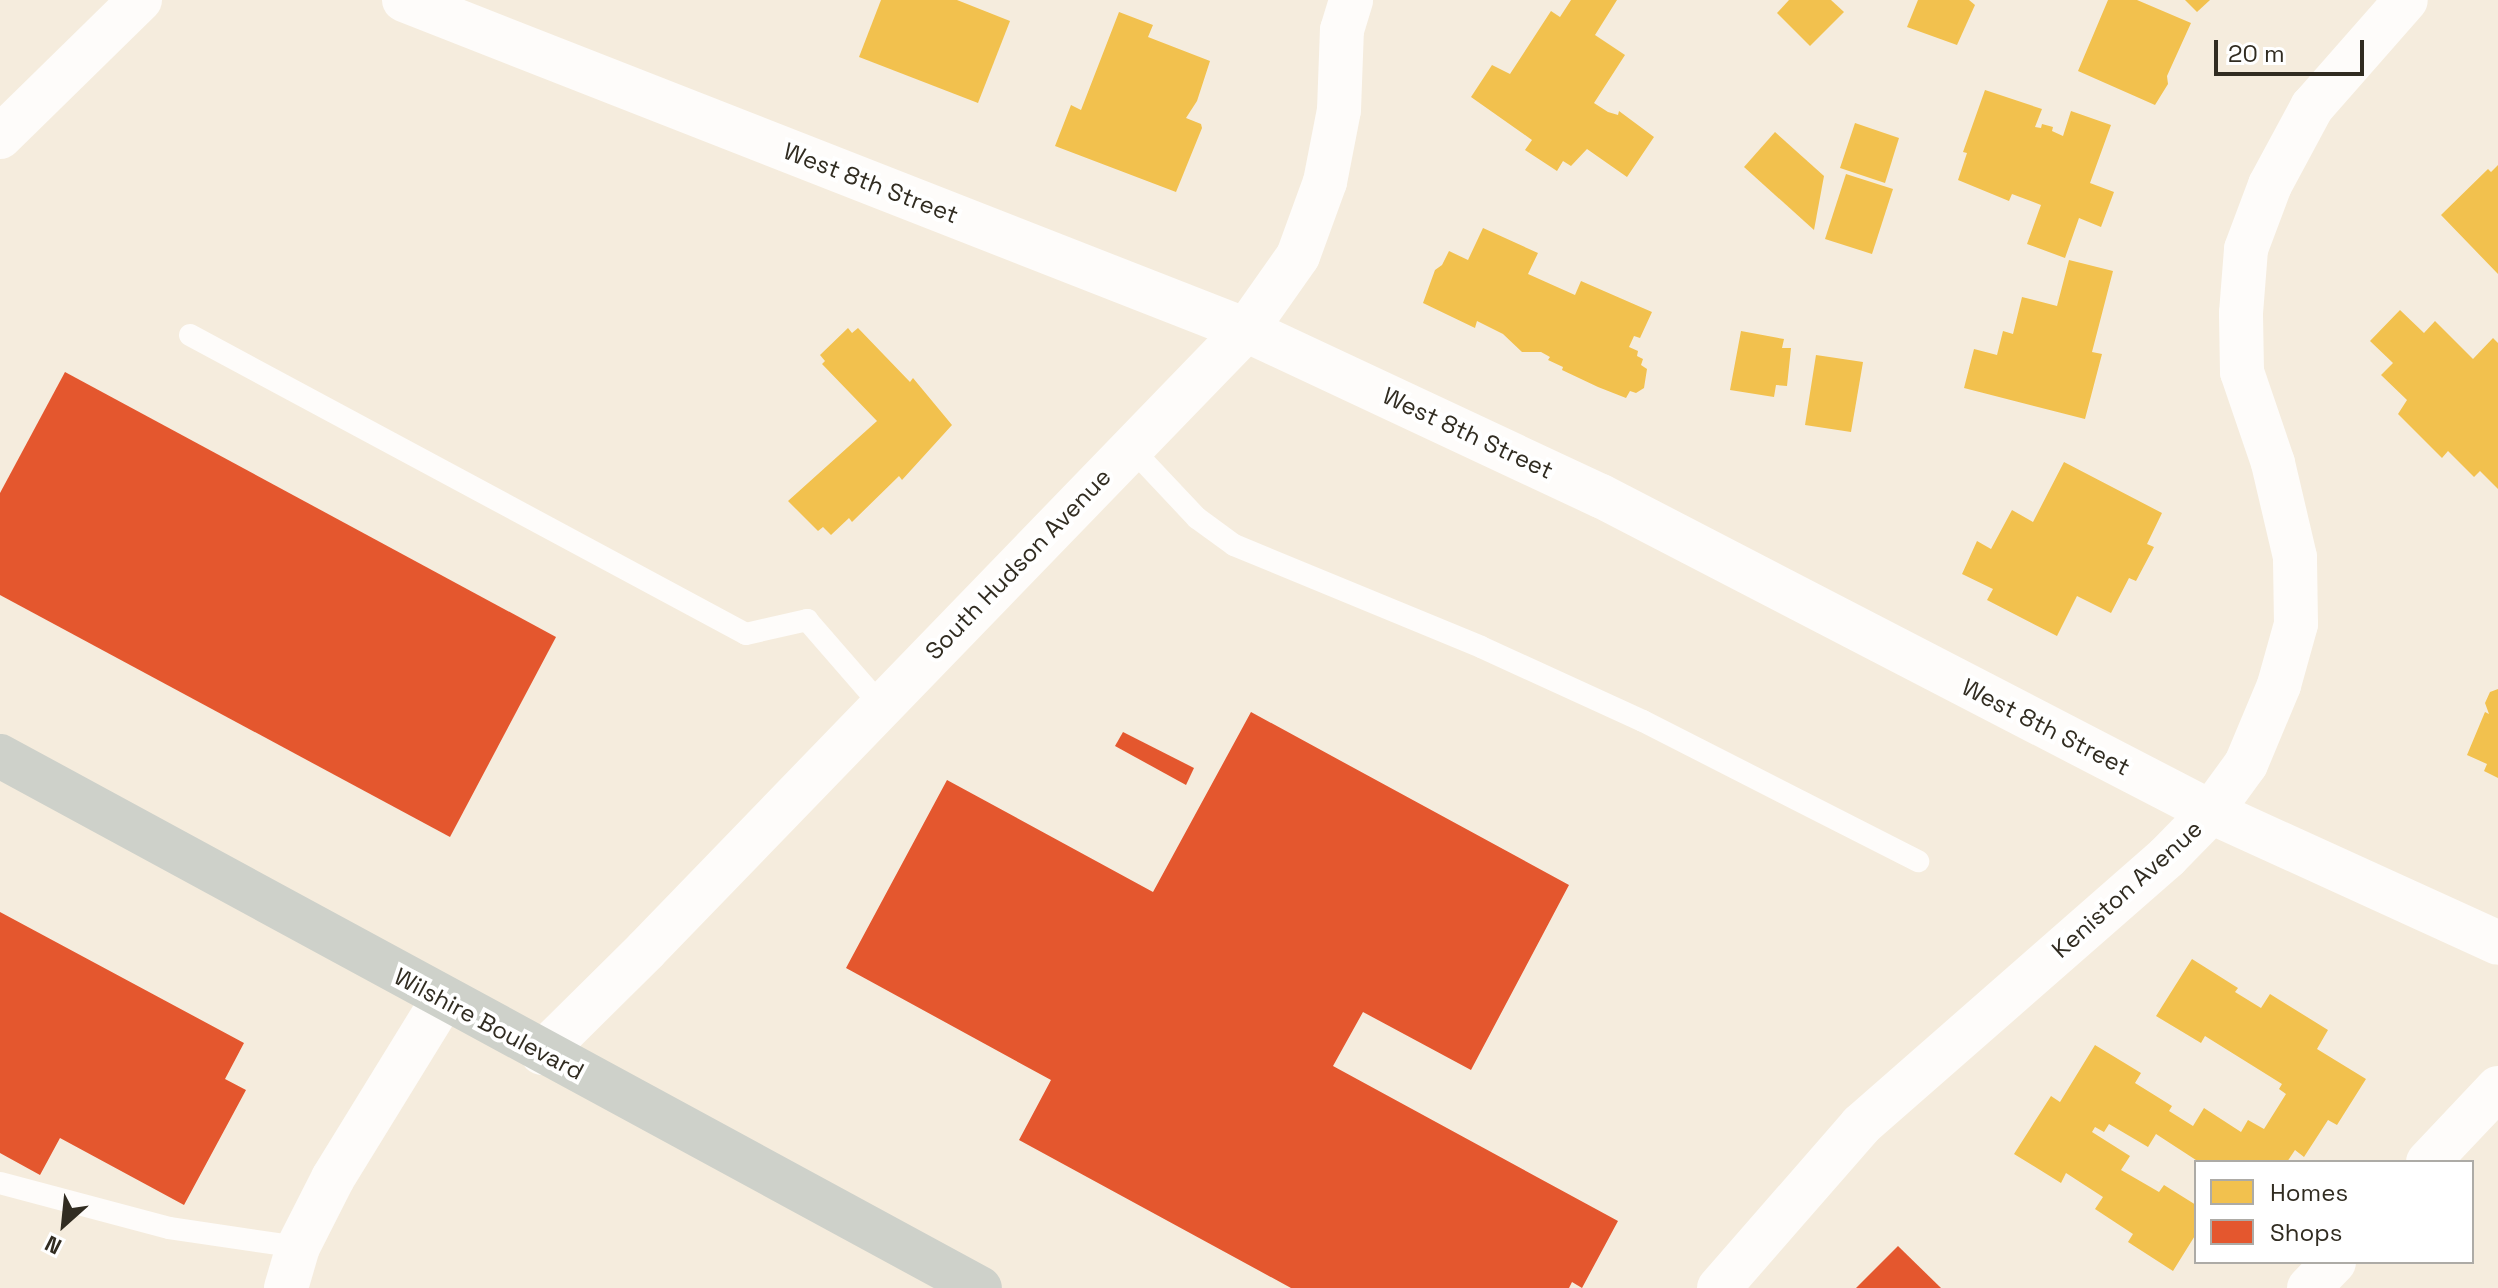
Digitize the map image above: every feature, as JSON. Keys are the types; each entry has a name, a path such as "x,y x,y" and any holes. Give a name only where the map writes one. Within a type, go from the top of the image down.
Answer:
{"main road":[{"name":"Wilshire Boulevard","path":"0,756 542,1053 980,1288"}],"street":[{"path":"0,137 140,0"},
{"name":"West 8th Street","path":"404,0 1246,330 1601,496 2211,812 2498,943"},
{"name":"South Hudson Avenue","path":"542,1053 646,950 1246,330 1298,256 1325,182 1339,110 1342,30 1351,0"},
{"name":"Keniston Avenue","path":"1719,1288 1861,1125 2167,857 2211,812 2252,750 2279,685 2296,624 2295,557 2273,463 2242,372 2241,313 2246,249 2270,185 2312,107 2406,0"},
{"path":"286,1288 298,1247 333,1178 443,999"},
{"path":"2430,1160 2498,1088"},
{"path":"2309,1288 2332,1264"}],"lane":[{"path":"190,335 746,634 807,620 881,705"},
{"path":"1131,448 1197,518 1234,545 1481,647 1643,721 1918,861"},
{"path":"0,1183 169,1228 298,1247"}],"building: Homes":[{"path":"881,0 957,0 1010,21 978,103 859,57"},
{"path":"1571,0 1617,0 1595,35 1625,55 1594,103 1608,112 1618,115 1619,111 1654,137 1627,177 1587,149 1571,166 1563,161 1557,171 1525,150 1532,140 1471,97 1492,65 1510,74 1551,11 1560,17"},
{"path":"1789,0 1831,0 1844,12 1810,46 1777,13"},
{"path":"1918,0 1969,0 1975,5 1957,45 1907,27"},
{"path":"2108,0 2137,0 2191,23 2167,76 2168,84 2155,105 2078,71"},
{"path":"2185,0 2210,0 2197,12"},
{"path":"1119,12 1153,25 1148,37 1210,61 1197,101 1186,118 1201,124 1202,128 1176,192 1055,146 1071,105 1081,110"},
{"path":"1985,90 2042,109 2035,127 2041,128 2042,124 2053,127 2052,131 2063,136 2071,111 2111,125 2090,183 2114,192 2101,227 2079,218 2065,258 2027,244 2041,205 2012,194 2009,201 1958,180 1967,153 1963,152"},
{"path":"1855,123 1899,138 1885,183 1840,168"},
{"path":"1775,132 1824,176 1814,230 1744,167"},
{"path":"2498,165 2498,274 2441,215 2488,169 2491,172"},
{"path":"1846,174 1893,189 1872,254 1825,239"},
{"path":"1483,228 1538,253 1528,274 1575,295 1581,281 1652,312 1640,338 1634,336 1629,347 1638,351 1637,356 1643,359 1641,365 1647,369 1644,388 1636,393 1630,391 1626,398 1562,370 1563,367 1548,360 1550,357 1541,352 1522,352 1503,334 1477,321 1475,328 1423,303 1435,270 1442,265 1449,251 1468,260"},
{"path":"2069,260 2113,271 2092,352 2102,354 2085,419 1964,388 1974,349 1997,355 2003,331 2013,334 2022,297 2057,306"},
{"path":"2400,310 2424,333 2435,321 2473,359 2493,338 2498,343 2498,489 2480,471 2474,477 2448,451 2442,458 2398,414 2407,400 2381,375 2393,363 2370,341"},
{"path":"848,328 852,333 858,328 910,382 913,378 952,425 902,480 899,476 852,522 849,518 831,535 823,527 818,531 788,501 877,421 822,364 825,361 820,355"},
{"path":"1741,331 1784,339 1782,348 1791,348 1787,386 1776,385 1774,397 1730,390"},
{"path":"1816,355 1863,362 1851,432 1805,425"},
{"path":"2064,462 2162,513 2147,544 2154,547 2136,581 2129,578 2111,613 2077,596 2057,636 1987,600 1993,589 1962,574 1977,541 1991,549 2012,510 2033,522"},
{"path":"2498,689 2498,778 2484,771 2487,764 2467,755 2485,712 2489,714 2485,703 2490,692"},
{"path":"2192,959 2238,988 2235,992 2261,1008 2270,994 2328,1030 2317,1049 2366,1079 2337,1125 2328,1120 2304,1157 2295,1150 2288,1160 2196,1160 2156,1134 2148,1147 2109,1124 2104,1132 2095,1127 2092,1132 2130,1156 2121,1170 2159,1192 2164,1185 2194,1204 2194,1237 2173,1271 2128,1242 2133,1234 2095,1209 2103,1197 2066,1173 2061,1183 2014,1154 2051,1096 2060,1102 2095,1045 2141,1073 2135,1083 2172,1106 2169,1111 2193,1126 2204,1108 2241,1132 2248,1120 2264,1129 2286,1094 2279,1089 2282,1084 2205,1036 2201,1043 2156,1016"}],"building: Shops":[{"path":"65,372 556,637 450,837 0,595 0,493"},
{"path":"1251,712 1569,885 1471,1070 1363,1012 1333,1066 1618,1221 1582,1288 1572,1282 1569,1288 1291,1288 1019,1140 1051,1080 846,968 947,780 1153,892"},
{"path":"1123,732 1194,768 1186,785 1115,746"},
{"path":"0,912 244,1043 225,1079 246,1090 184,1205 60,1138 40,1175 0,1153"},
{"path":"1898,1246 1941,1288 1856,1288"}]}
